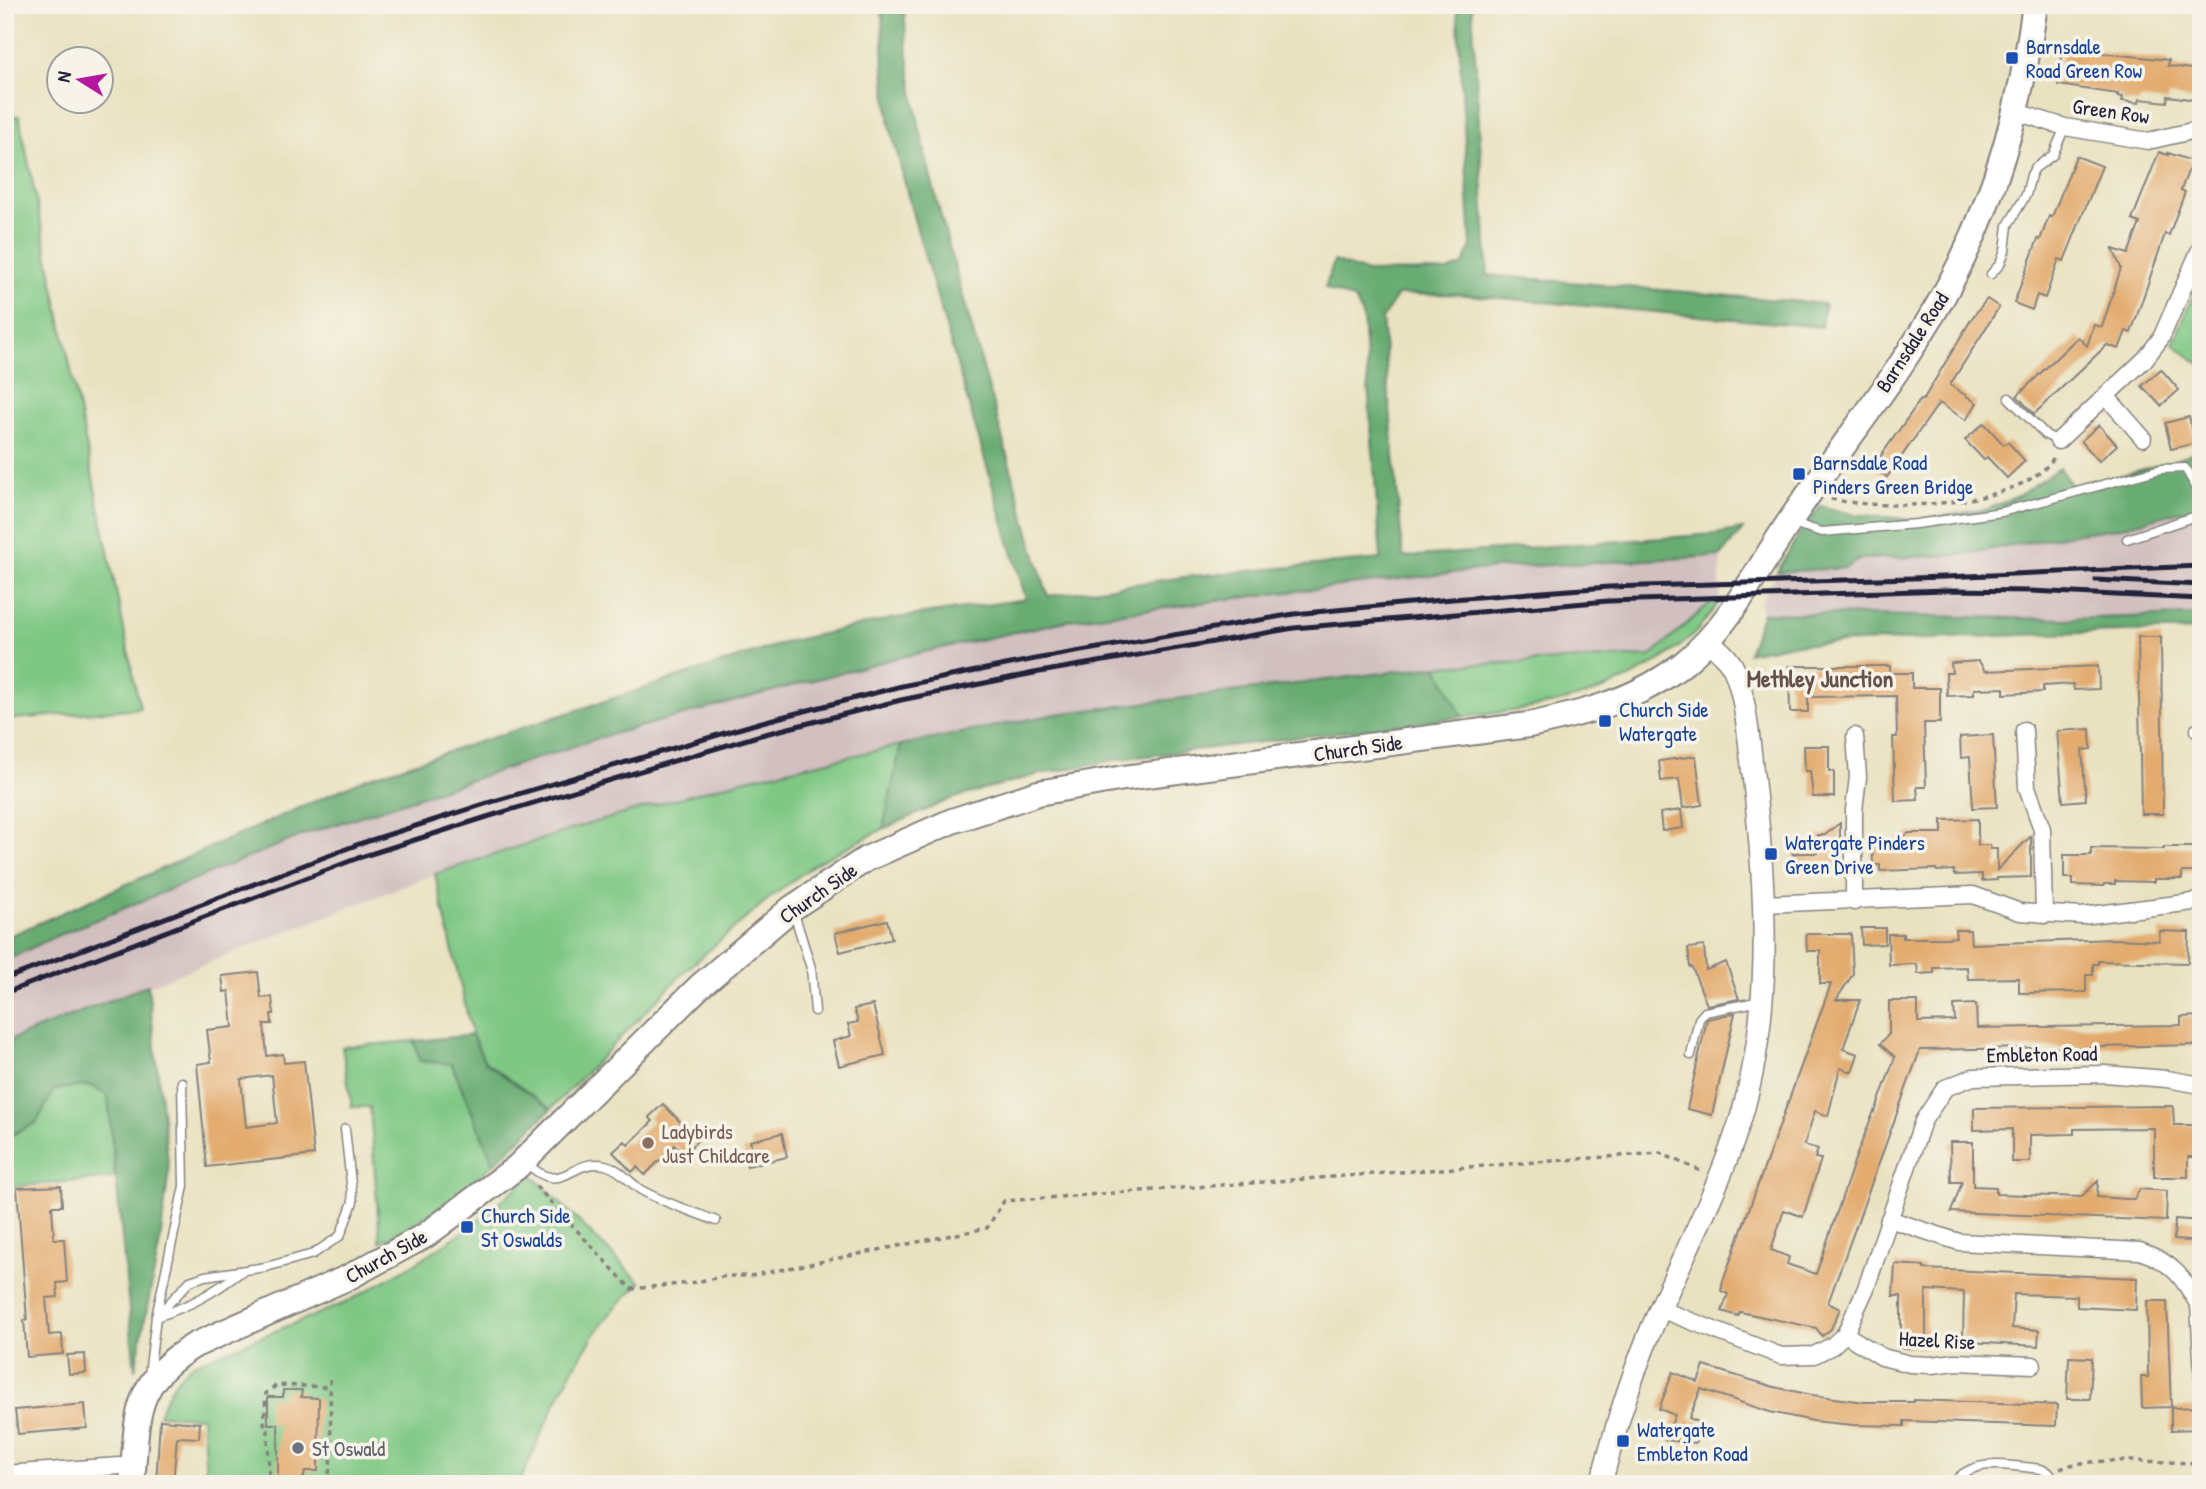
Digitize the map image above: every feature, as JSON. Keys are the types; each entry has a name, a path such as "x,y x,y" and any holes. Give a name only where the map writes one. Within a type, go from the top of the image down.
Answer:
{"main road":[{"name":"Barnsdale Road","path":"1709,642 1931,316 1954,276 1993,188 2016,112 2035,5"},
{"path":"1601,1484 1613,1434 1630,1382 1734,1139 1747,1095 1758,1037 1762,904 1760,837 1741,694 1735,671 1730,662 1709,642"},
{"name":"Church Side","path":"133,1474 139,1414 147,1389 155,1375 168,1362 187,1350 382,1261 426,1235 521,1164 699,987 792,908 866,859 953,821 1027,796 1124,778 1529,725 1589,712 1624,700 1658,681 1709,642"}],"street":[{"name":"Green Row","path":"2016,112 2065,127 2148,141 2201,129"},
{"path":"2058,440 2107,397 2145,359 2161,338 2201,247"},
{"path":"2107,397 2143,438"},
{"path":"2024,730 2027,787 2042,829 2044,915"},
{"path":"1854,736 1858,777 1854,810 1854,902"},
{"path":"1762,904 1973,895 2020,912 2082,916 2201,901"},
{"name":"Embleton Road","path":"1845,1334 1866,1288 1923,1121 1945,1087 1973,1077 2105,1074 2201,1085"},
{"path":"1889,1219 1959,1242 2140,1251 2168,1264 2179,1274 2197,1303"},
{"path":"1660,1309 1781,1356 1814,1355 1832,1346 1845,1334"},
{"name":"Hazel Rise","path":"1845,1334 1882,1357 1910,1364 1955,1362 2033,1365"},
{"path":"5,1468 5,1474 133,1474"}],"lane":[{"path":"1991,274 2000,264 2005,251 2008,225 2026,195 2035,167 2053,155 2065,127"},
{"path":"2009,398 2046,435 2058,440"},
{"path":"1789,522 1822,532 1916,524 2002,512 2161,469 2185,468 2201,496 2196,516 2127,539"},
{"path":"792,908 811,968 816,1011"},
{"path":"1691,1055 1699,1019 1705,1012 1761,1000"},
{"path":"147,1389 156,1317 184,1186 182,1082"},
{"path":"156,1317 190,1281 205,1276 266,1267 313,1254 340,1236 353,1202 345,1129"},
{"path":"521,1164 550,1178 588,1166 606,1165 654,1196 716,1221"},
{"path":"156,1317 189,1306 244,1270"},
{"path":"2197,1303 2201,1378"},
{"path":"1953,1484 1967,1470 1978,1465 2033,1468 2049,1473 2058,1484"}],"path":[{"path":"1808,494 1875,506 1974,498 2015,489 2031,478 2053,460 2058,440"},
{"path":"521,1164 631,1289 726,1276 750,1276 987,1228 1004,1201 1660,1153 1718,1179"},
{"path":"328,1484 331,1455 330,1377"},
{"path":"269,1484 268,1431 264,1427 265,1393 277,1385 330,1387"},
{"path":"2049,1473 2068,1465 2098,1462 2201,1463"}],"shaded area":[{"path":"2189,509 2201,520 2201,616 2063,619 1763,613 1760,603 1777,572 1845,568 1861,559 1960,555 2119,528"},
{"path":"1721,556 1719,602 1710,603 1651,656 1437,666 1056,714 742,780 582,826 435,874 5,1042 5,961 54,937 303,835 602,737 888,660 1075,619 1494,568"}],"green space":[{"path":"882,5 904,5 907,47 920,131 951,254 1048,596 1192,576 1381,559 1363,318 1355,300 1325,288 1334,261 1365,272 1448,271 1463,265 1471,247 1457,5 1472,5 1488,275 1825,304 1821,327 1455,294 1398,295 1382,319 1403,557 1716,534 1743,529 1721,556 1494,568 1247,597 1075,619 888,660 602,737 303,835 54,937 5,961 5,938 367,778 790,641 890,619 1026,599 914,219 890,126 884,70"},
{"path":"5,116 19,116 140,708 5,720"},
{"path":"2201,276 2201,365 2173,344"},
{"path":"2201,448 2201,520 2189,509 2118,528 1960,555 1861,559 1845,568 1777,572 1804,526 1821,506 1852,514 1916,520 1988,509 2018,496 2059,468 2074,489 2179,459"},
{"path":"1719,602 1696,632 1639,673 1584,696 1555,703 1462,717 1437,666 1651,656 1710,603"},
{"path":"1763,613 2063,619 2189,615 2201,616 2201,630 1788,645 1748,653"},
{"path":"1437,666 1462,717 1114,760 1036,775 951,799 883,829 901,745 1056,714"},
{"path":"901,745 883,829 816,863 767,900 685,971 551,1109 485,1062 472,1035 435,874 582,826 742,780"},
{"path":"148,985 169,1171 160,1242 135,1370 108,1096 90,1085 54,1090 36,1123 5,1138 5,1042"},
{"path":"472,1035 485,1062 551,1109 494,1164 452,1064 420,1061 414,1041"},
{"path":"414,1041 420,1061 451,1063 494,1164 440,1207 380,1242 370,1107 352,1107 342,1047"},
{"path":"90,1085 108,1096 115,1178 5,1187 5,1138 36,1123 54,1090"},
{"path":"532,1175 641,1283 601,1325 585,1350 556,1403 519,1484 207,1484 202,1417 159,1415 172,1386 187,1369 193,1364 345,1303 414,1264 470,1227"}],"building":[{"path":"2063,49 2169,60 2168,66 2201,70 2197,100 2168,96 2167,102 2140,99 2139,103 2122,101 2123,97 2117,96 2118,94 2058,85"},
{"path":"2159,152 2192,161 2181,190 2185,192 2169,235 2165,234 2131,333 2126,331 2119,349 2107,345 2034,414 2017,396 2078,337 2087,346 2094,325 2102,327 2121,268 2113,249 2128,254 2140,223 2132,220"},
{"path":"2076,156 2102,166 2064,261 2059,259 2045,298 2037,295 2032,310 2014,303 2038,239 2040,240 2049,216 2052,217"},
{"path":"1987,299 1999,307 1950,385 1977,403 1966,420 1939,403 1887,477 1875,468 1882,458 1880,457 1921,399 1923,400 1972,318"},
{"path":"2161,369 2179,390 2161,406 2142,386"},
{"path":"2189,417 2196,443 2171,449 2165,423"},
{"path":"1984,423 2004,445 2008,442 2025,461 2007,478 1987,457 1984,460 1965,440"},
{"path":"2099,425 2117,445 2099,461 2081,441"},
{"path":"2138,637 2161,637 2163,814 2141,814"},
{"path":"1979,661 1985,671 2098,666 2099,689 2074,690 2073,684 2043,686 2043,692 2004,694 2004,688 1974,689 1974,695 1947,696 1946,673 1952,673 1951,663"},
{"path":"1789,666 1890,666 1890,673 1912,673 1912,688 1940,688 1940,723 1924,723 1926,787 1917,787 1918,800 1895,801 1893,737 1897,737 1896,696 1808,697 1808,712 1790,712"},
{"path":"2090,729 2091,749 2082,750 2086,800 2063,802 2057,731"},
{"path":"1993,735 1997,807 1973,808 1970,757 1961,758 1960,737"},
{"path":"1804,746 1829,746 1829,771 1834,771 1834,797 1813,797 1810,771 1805,771"},
{"path":"1696,756 1702,805 1683,808 1679,779 1661,781 1659,761"},
{"path":"1681,810 1683,828 1662,831 1660,813"},
{"path":"1978,819 1978,845 1990,845 1990,849 1997,849 1997,870 2031,836 2031,877 1982,881 1982,874 1954,875 1954,870 1936,869 1880,871 1880,865 1873,865 1872,841 1898,841 1909,833 1942,833 1942,820"},
{"path":"1840,823 1840,866 1832,866 1832,872 1793,872 1793,853 1817,853 1818,835 1825,835"},
{"path":"2201,847 2201,872 2182,872 2182,879 2154,879 2154,882 2115,881 2115,884 2104,886 2073,885 2073,878 2064,878 2064,855 2091,855 2091,848"},
{"path":"887,920 892,939 840,952 835,933"},
{"path":"1861,928 1885,928 1885,944 1862,945"},
{"path":"1955,930 1970,930 1971,944 2116,939 2159,941 2160,931 2189,932 2188,963 2098,961 2098,964 2093,964 2093,975 2086,975 2086,992 2019,993 2019,978 1968,979 1967,967 1934,968 1934,973 1918,974 1917,964 1889,965 1888,934 1903,934 1903,938 1947,938 1956,937"},
{"path":"1806,934 1851,934 1853,974 1836,1000 1860,1000 1843,1049 1858,1054 1852,1072 1840,1068 1828,1116 1815,1111 1804,1145 1818,1149 1815,1158 1821,1159 1803,1217 1784,1210 1771,1250 1789,1257 1787,1264 1816,1274 1855,1159 1895,1057 1880,1044 1889,1034 1889,1001 1918,1001 1918,1022 1955,1021 1954,1005 1976,1004 1977,1028 2181,1025 2181,1017 2201,1016 2201,1045 1920,1050 1828,1303 1840,1309 1831,1329 1822,1336 1816,1328 1740,1312 1738,1316 1722,1311 1728,1294 1721,1291 1723,1281 1831,984 1820,984 1820,951 1807,951"},
{"path":"1704,946 1706,970 1726,962 1739,999 1707,1005 1690,967 1688,948"},
{"path":"258,972 261,998 272,997 272,1024 264,1024 267,1056 283,1054 284,1063 304,1061 314,1155 207,1167 197,1064 211,1062 207,1030 233,1027 229,991 224,992 222,976","holes":["272,1075 277,1123 246,1127 241,1079"]},
{"path":"873,1005 885,1055 839,1066 833,1041 851,1036 848,1024 858,1022 854,1009"},
{"path":"1735,1013 1712,1115 1687,1109 1707,1019"},
{"name":"Ladybirds Just Childcare","path":"663,1104 698,1140 684,1154 675,1145 645,1175 637,1167 632,1172 613,1152 625,1141 628,1145 653,1121 649,1117"},
{"path":"2173,1106 2174,1125 2201,1125 2201,1157 2188,1157 2188,1177 2154,1177 2154,1128 2074,1129 2074,1134 2030,1135 2030,1162 2012,1162 2012,1129 1974,1130 1974,1108"},
{"path":"782,1133 787,1157 747,1166 743,1150 752,1148 750,1141"},
{"path":"1950,1142 1973,1142 1973,1186 1996,1187 1996,1194 2081,1197 2098,1181 2097,1197 2127,1199 2134,1199 2140,1189 2167,1191 2166,1221 1951,1212 1962,1182 1951,1182"},
{"path":"61,1186 62,1206 52,1206 54,1239 64,1239 67,1282 57,1283 58,1297 46,1298 49,1335 62,1334 63,1354 27,1357 24,1320 27,1320 17,1188"},
{"path":"2175,1219 2201,1221 2201,1242 2174,1240"},
{"path":"1895,1264 1924,1266 1924,1269 2137,1278 2136,1310 2077,1307 2077,1296 2014,1294 2012,1328 2039,1330 2038,1346 1968,1342 1969,1339 1963,1339 1964,1292 1926,1290 1926,1348 1901,1348 1901,1296 1893,1296"},
{"path":"2147,1301 2167,1301 2171,1407 2142,1408 2141,1377 2148,1377"},
{"path":"85,1354 86,1373 69,1374 67,1355"},
{"path":"2069,1357 2092,1358 2090,1399 2067,1399"},
{"path":"1704,1366 1774,1387 1864,1402 1914,1400 2057,1405 2056,1426 1904,1421 1904,1426 1853,1425 1813,1421 1770,1412 1701,1389 1689,1418 1703,1424 1695,1443 1665,1440 1675,1415 1659,1409 1673,1372 1698,1382"},
{"name":"St Oswald","path":"283,1390 302,1390 301,1397 319,1398 318,1471 305,1471 302,1484 282,1484 282,1477 278,1477 278,1424 268,1424 268,1397 283,1397"},
{"path":"85,1404 87,1428 18,1434 15,1410"},
{"path":"2201,1407 2201,1429 2171,1430 2171,1408"},
{"path":"160,1420 200,1423 199,1438 177,1437 173,1484 156,1484"}],"railway":[{"path":"5,979 359,844 491,802 762,722 902,686 1035,659 1294,614 1452,599 1609,587 2201,566"},
{"path":"2096,580 2201,585"},
{"path":"5,993 358,858 490,816 761,735 901,700 1034,673 1294,628 1608,601 1946,590 2201,599"}],"place":[{"name":"Barnsdale Road Green Row","path":"2012,58"},
{"name":"Barnsdale Road Pinders Green Bridge","path":"1799,474"},
{"name":"Church Side Watergate","path":"1605,721"},
{"name":"Watergate Pinders Green Drive","path":"1771,854"},
{"name":"Ladybirds Just Childcare","path":"648,1143"},
{"name":"Church Side St Oswalds","path":"467,1227"},
{"name":"Watergate Embleton Road","path":"1623,1441"},
{"name":"St Oswald","path":"298,1448"}],"district":[{"name":"Methley Junction","path":"1820,678"}]}
